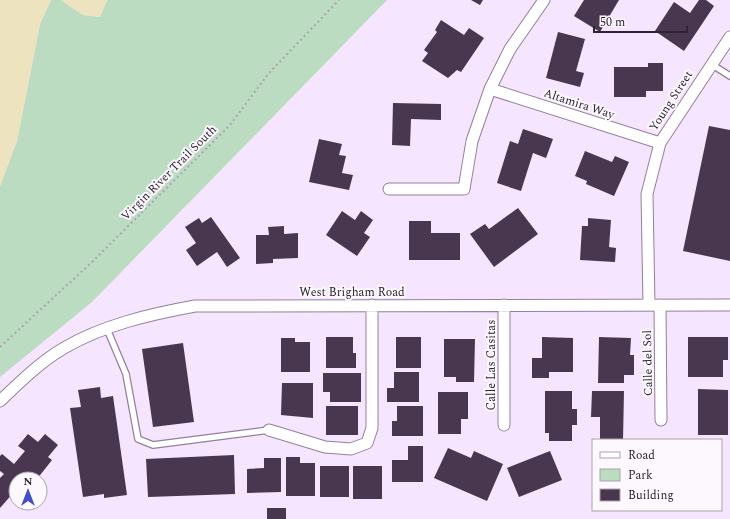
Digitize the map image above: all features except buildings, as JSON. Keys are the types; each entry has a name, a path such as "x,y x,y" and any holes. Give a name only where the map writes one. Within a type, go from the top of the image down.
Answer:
{"street":[{"path":"389,189 464,189 472,142 490,89 510,48 544,0"},
{"name":"Young Street","path":"655,305 647,194 660,143 730,37"},
{"name":"Altamira Way","path":"490,89 660,143"},
{"path":"269,430 325,447 351,449 367,443 372,428 372,305"},
{"name":"Calle Las Casitas","path":"504,305 504,425"},
{"name":"Calle del Sol","path":"655,305 662,420"},
{"name":"West Brigham Road","path":"0,401 28,374 64,348 107,329 151,314 195,306 730,305"}],"lane":[{"path":"711,64 730,76"},
{"path":"107,329 126,374 138,439 152,445 269,430"}],"path":[{"name":"Virgin River Trail South","path":"0,347 91,263 230,125 269,73 339,0"}],"green space":[{"path":"51,0 61,0 83,15 100,17 107,0 387,0 92,302 0,377 0,186 17,141 40,24"}],"sand":[{"path":"0,0 51,0 40,24 17,141 0,186"},
{"path":"61,0 107,0 100,17 83,15"}]}
